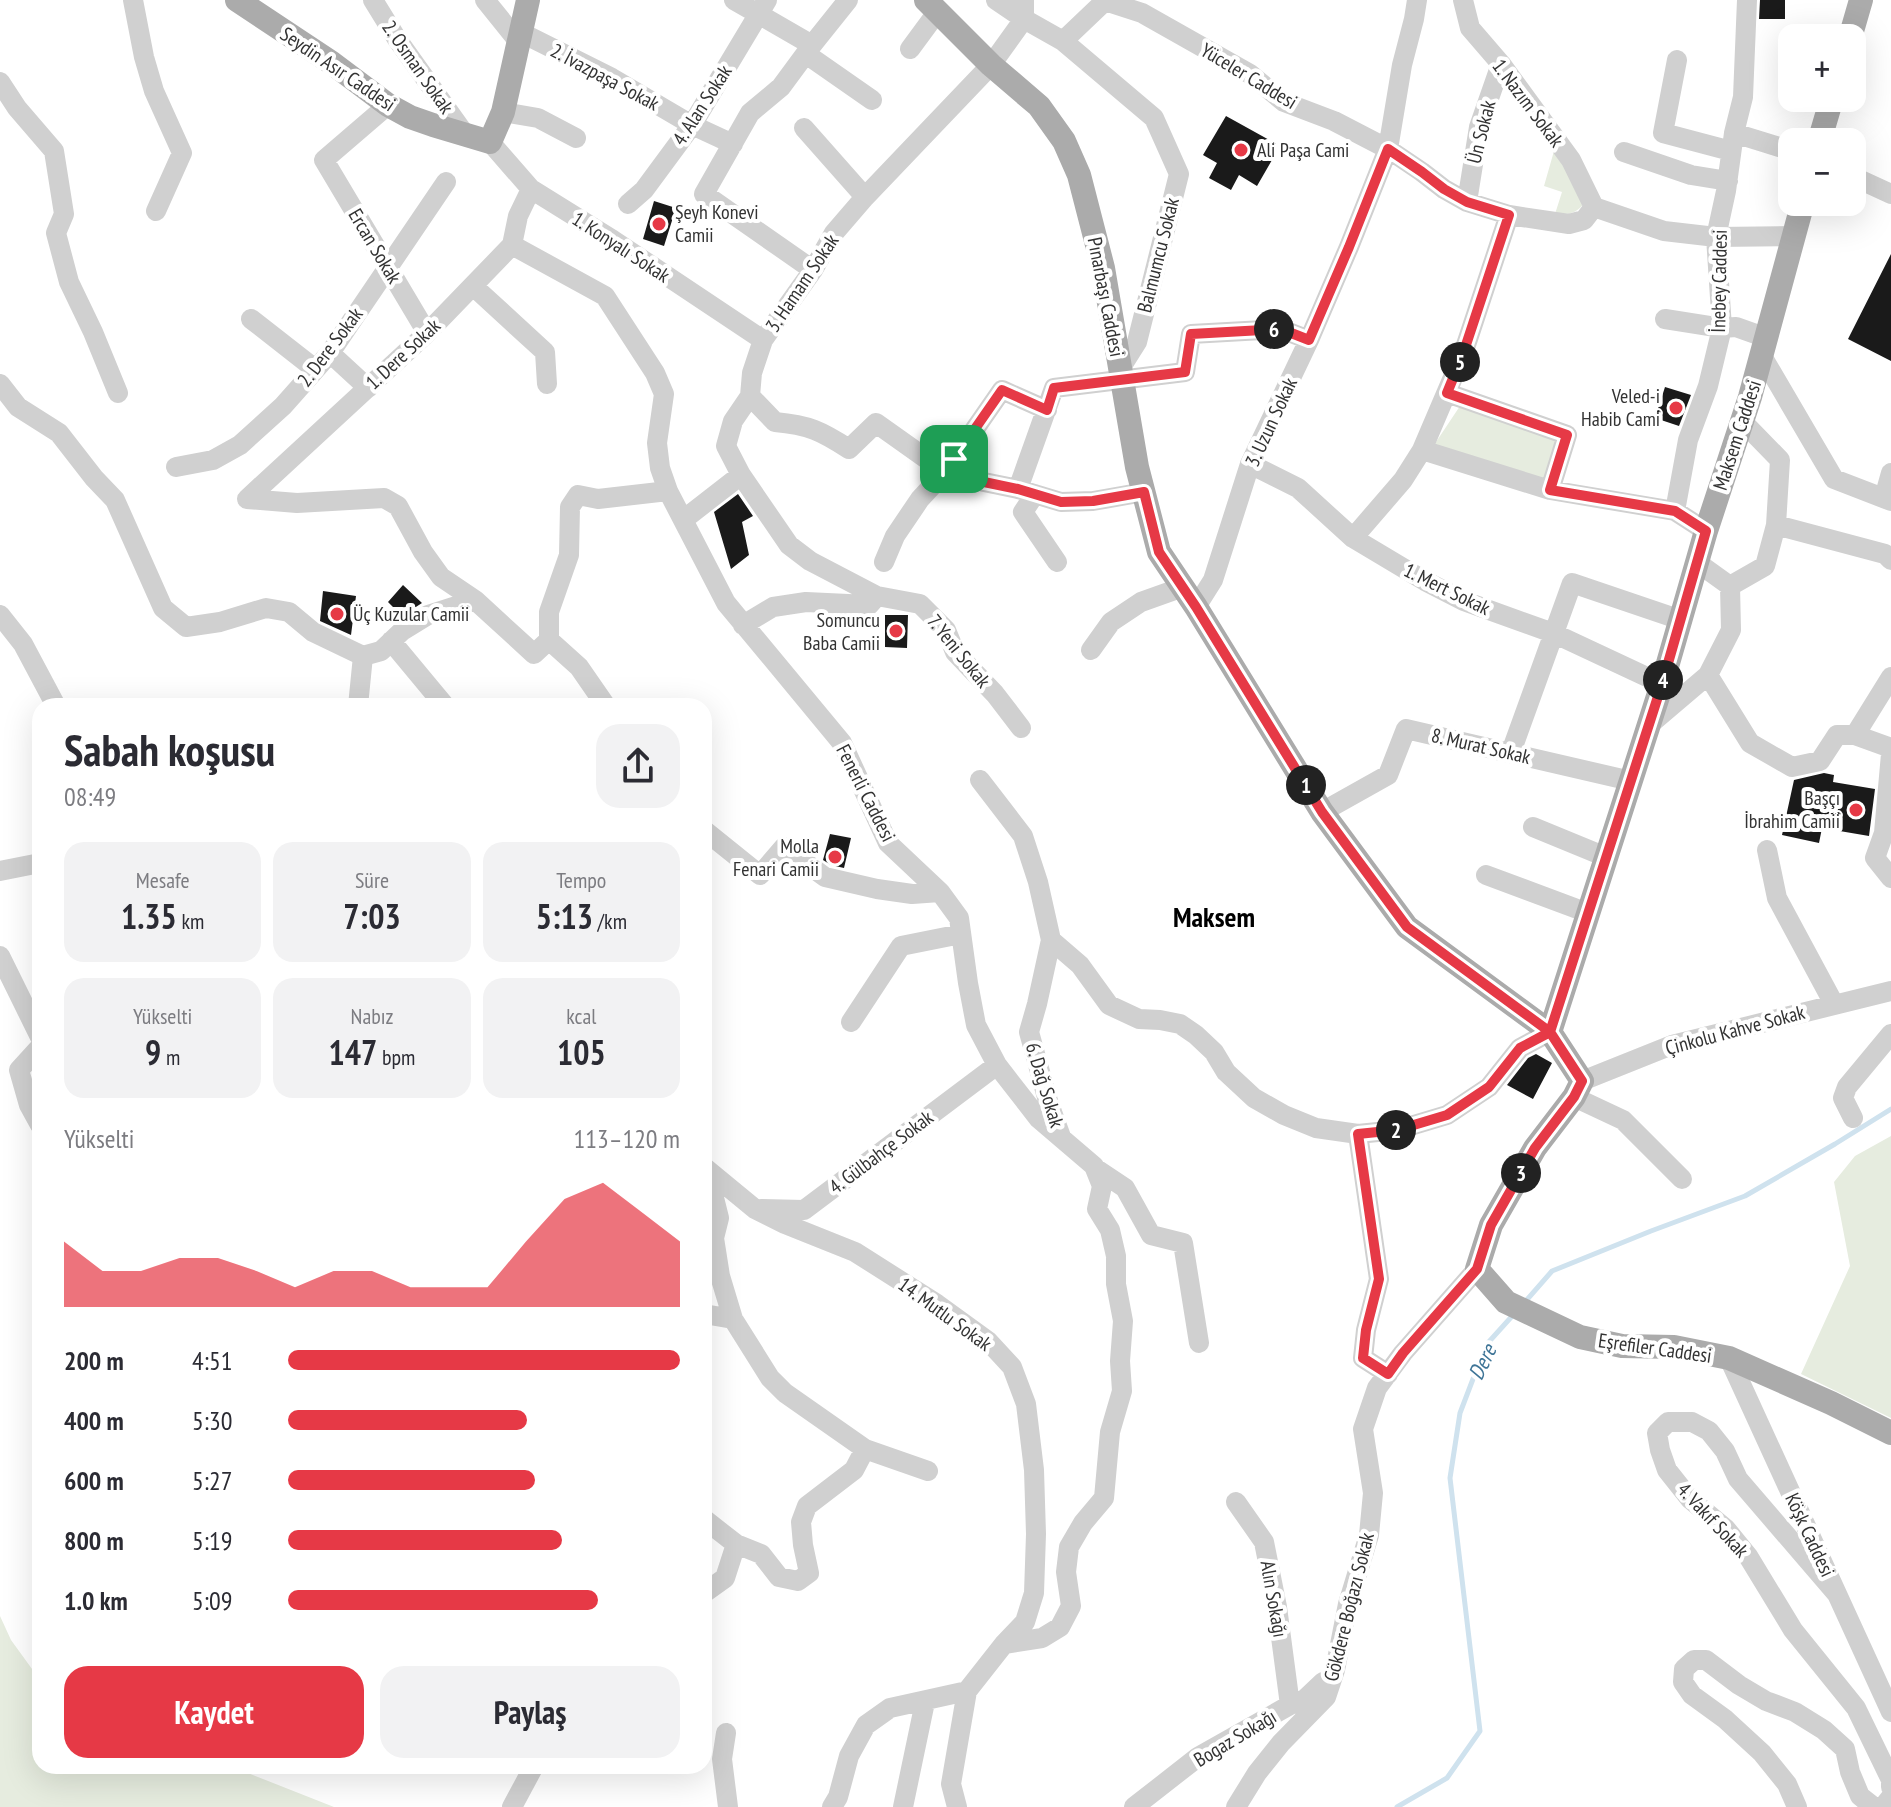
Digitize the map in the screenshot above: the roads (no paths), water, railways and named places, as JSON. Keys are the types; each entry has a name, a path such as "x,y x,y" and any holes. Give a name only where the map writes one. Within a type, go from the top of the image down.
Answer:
{"main road":[{"name":"Seydin Asır Caddesi","path":"237,0 332,63 388,105 410,117 490,142"},
{"path":"490,142 503,112 528,0"},
{"path":"1854,24 1861,0"},
{"name":"Pınarbaşı Caddesi","path":"932,6 991,65 1039,106 1064,141 1079,175 1103,268 1137,467 1159,552 1322,812 1407,927 1550,1032"},
{"name":"Maksem Caddesi","path":"1550,1032 1662,684 1764,347 1799,216"},
{"path":"1477,1269 1491,1225 1535,1148 1578,1089 1550,1032"},
{"name":"Eşrefiler Caddesi","path":"1477,1269 1506,1302 1580,1337 1622,1346 1674,1347 1729,1358 1891,1433"}],"street":[{"path":"133,0 154,91 182,153 156,211"},
{"name":"2. Osman Sokak","path":"373,0 464,133"},
{"path":"485,0 519,37"},
{"path":"734,0 764,7 809,49 872,100"},
{"path":"813,270 704,194 750,113 781,87 848,0"},
{"name":"Balmumcu Sokak","path":"996,0 1024,10 1154,118 1179,174 1137,342 1121,375"},
{"path":"1063,41 1106,0"},
{"name":"Yüceler Caddesi","path":"1106,0 1142,13 1250,74 1284,102 1334,121 1388,149 1467,202 1509,215 1569,224 1584,220 1594,207"},
{"name":"3. Uzun Sokak","path":"1190,597 1213,580 1250,464 1309,340 1388,149 1417,0"},
{"name":"1. Nazım Sokak","path":"1463,0 1470,28 1501,64 1571,160 1594,207"},
{"name":"İnebey Caddesi","path":"1675,511 1688,440 1708,386 1722,328 1716,237 1743,97 1747,0"},
{"path":"910,49 932,6"},
{"name":"4. Alan Sokak","path":"628,204 644,190 692,125 764,7"},
{"name":"3. Hamam Sokak","path":"741,475 726,446 733,421 750,396 752,373 763,340 813,270 834,233 991,65 1024,10"},
{"name":"2. İvazpaşa Sokak","path":"519,37 612,78 692,125 733,144"},
{"path":"1677,60 1663,133 1778,149"},
{"name":"Ün Sokak","path":"1467,202 1479,127 1501,64"},
{"path":"0,82 17,108 54,151 64,214 56,233 69,282 118,393"},
{"name":"Ercan Sokak","path":"388,105 324,160 427,333"},
{"path":"503,112 538,118 576,138"},
{"path":"804,128 865,197"},
{"name":"1. Konyalı Sokak","path":"490,142 531,189 763,340"},
{"path":"1624,152 1691,175 1728,181"},
{"name":"2. Dere Sokak","path":"176,467 213,460 240,445 283,406 330,353 446,182"},
{"path":"1866,182 1891,194"},
{"name":"1. Dere Sokak","path":"475,600 441,577 423,552 398,506 384,498 297,503 247,499 427,333 512,245 518,216 531,189"},
{"path":"1594,207 1664,231 1716,237 1794,236"},
{"path":"1353,538 1403,480 1422,450 1463,354 1509,215"},
{"name":"Fenerli Caddesi","path":"512,245 605,296 655,373 664,394 657,443 660,468 668,491 726,603 842,743 888,843 940,892 959,918 976,1025 997,1065 1039,1119"},
{"path":"473,286 545,352 547,384"},
{"path":"251,319 315,369"},
{"path":"1665,319 1722,328 1736,327 1764,347 1834,479 1888,500 1891,473"},
{"path":"1057,562 1023,512 1054,388 1121,375 1185,372 1191,334 1281,329 1309,340"},
{"path":"330,353 368,388"},
{"path":"0,384 18,407 59,433 115,500 163,608 186,627 220,622 266,608 289,612 313,632 363,656 381,651 396,636 428,615 475,600 534,654 549,640 549,612 569,555 570,507 578,495 598,499 668,491"},
{"path":"884,562 895,536 920,499 950,465 1002,390 1047,410"},
{"path":"1447,393 1567,435 1550,490"},
{"path":"750,396 775,422 818,429 849,449 876,423 984,482 1061,502 1093,501 1144,492"},
{"path":"1730,586 1765,566 1776,525 1780,460 1742,421"},
{"path":"1422,450 1550,490 1675,511 1706,531"},
{"name":"1. Mert Sokak","path":"1250,464 1298,488 1353,538 1425,581 1464,601 1553,633 1662,684"},
{"path":"683,520 741,475"},
{"name":"7. Yeni Sokak","path":"741,475 789,545 810,561 877,596 920,604 946,630 955,652 995,694 1021,728"},
{"path":"1776,525 1889,551"},
{"path":"1698,563 1730,586"},
{"path":"1511,752 1572,583 1681,620"},
{"path":"1648,726 1708,675 1731,630 1730,586"},
{"path":"743,625 773,607 806,602 869,605 877,596"},
{"path":"1091,650 1111,622 1141,602 1190,597"},
{"path":"0,615 23,644 52,698"},
{"path":"396,636 439,698"},
{"path":"549,640 579,667 600,698"},
{"path":"359,698 363,656"},
{"path":"1708,675 1750,743 1792,767 1820,761 1837,735 1855,735 1891,751 1884,833 1875,858 1891,878"},
{"path":"1855,735 1891,677"},
{"name":"8. Murat Sokak","path":"1322,812 1388,775 1406,729 1631,781"},
{"path":"980,780 1023,836 1038,882 1051,940 1080,965 1109,1005 1139,1019 1180,1024 1214,1052 1226,1072 1254,1098 1284,1115 1316,1128 1358,1134 1397,1130 1447,1115 1489,1087 1520,1048 1550,1032"},
{"path":"1533,827 1606,857"},
{"path":"712,836 760,875 784,847 825,877 912,894 940,892"},
{"path":"1767,850 1777,898 1834,1004"},
{"path":"0,871 32,865"},
{"path":"1486,875 1588,913"},
{"path":"851,1022 901,946 961,934"},
{"name":"6. Dağ Sokak","path":"1051,940 1029,1032 1061,1137"},
{"path":"0,956 32,1021"},
{"name":"Çinkolu Kahve Sokak","path":"1578,1089 1672,1045 1891,991"},
{"path":"1853,1118 1843,1098 1847,1087 1891,1034"},
{"path":"32,1056 19,1070 32,1110"},
{"name":"4. Gülbahçe Sokak","path":"755,1209 804,1210 997,1065"},
{"path":"1578,1089 1623,1120 1682,1179"},
{"name":"6. Dağ Sokak","path":"1039,1119 1095,1168"},
{"path":"1358,1134 1379,1279 1366,1330 1363,1358 1388,1374"},
{"path":"1095,1168 1125,1188 1151,1235 1183,1243 1199,1343"},
{"path":"957,1807 951,1784 967,1691 1004,1644 1042,1638 1060,1627 1071,1606 1066,1572 1069,1547 1083,1523 1104,1498 1110,1432 1122,1391 1120,1361 1123,1321 1110,1230 1097,1209 1102,1186 1095,1168"},
{"name":"14. Mutlu Sokak","path":"712,1173 755,1209 855,1252 937,1304 988,1341 1012,1367 1026,1404 1034,1470 1034,1593 1025,1622 1004,1644"},
{"path":"712,1191 719,1218 714,1238 720,1276 733,1319 770,1378 793,1400 865,1449 928,1471"},
{"name":"Gökdere Boğazı Sokak","path":"1236,1807 1281,1743 1326,1697 1335,1670 1348,1604 1369,1535 1373,1493 1363,1429 1377,1388 1403,1353 1477,1269"},
{"path":"712,1315 733,1319"},
{"name":"Köşk Caddesi","path":"1729,1358 1891,1712"},
{"name":"4. Vakıf Sokak","path":"1836,1593 1738,1479 1725,1451 1709,1431 1692,1422 1668,1422 1657,1433 1667,1470 1690,1499 1726,1529 1748,1556 1793,1630 1856,1708 1891,1780 1891,1787"},
{"path":"712,1525 736,1544 761,1554 779,1577 798,1581 809,1573 801,1522 807,1506 854,1470 865,1449"},
{"name":"Alın Sokağı","path":"1236,1502 1264,1542 1277,1607 1290,1705"},
{"path":"712,1587 725,1578 736,1544"},
{"path":"1797,1807 1787,1784 1762,1753 1725,1719 1692,1695 1683,1682 1684,1669 1694,1660 1706,1660 1739,1685 1824,1730 1845,1749 1860,1796 1874,1807 1883,1807 1891,1797"},
{"name":"Bogaz Sokağı","path":"1134,1807 1198,1757 1305,1699 1335,1670"},
{"path":"832,1807 838,1797 849,1756 866,1725 890,1708 967,1691"},
{"path":"903,1807 925,1702"},
{"path":"726,1733 722,1759 728,1807"},
{"path":"512,1807 530,1774"}],"waterway":[{"name":"Dere","path":"1524,1303 1552,1271 1745,1196 1891,1109"},
{"name":"Dere","path":"1397,1807 1447,1778 1480,1731 1450,1478 1460,1413 1486,1345 1514,1314"}],"place":[{"name":"Ali Paşa Cami","path":"1241,150"},
{"name":"Şeyh Konevi Camii","path":"659,224"},
{"name":"Veled-i Habib Cami","path":"1676,408"},
{"name":"Üç Kuzular Camii","path":"337,614"},
{"name":"Somuncu Baba Camii","path":"896,631"},
{"name":"Başçı İbrahim Camii","path":"1856,810"},
{"name":"Molla Fenari Camii","path":"835,857"}],"district":[{"name":"Maksem","path":"1214,916"}]}
